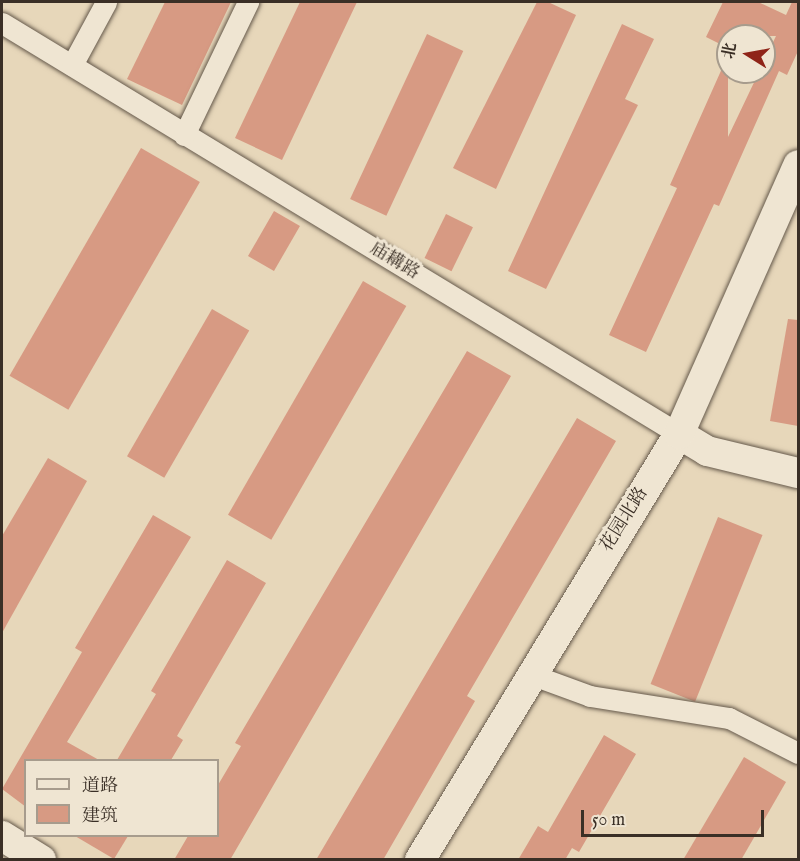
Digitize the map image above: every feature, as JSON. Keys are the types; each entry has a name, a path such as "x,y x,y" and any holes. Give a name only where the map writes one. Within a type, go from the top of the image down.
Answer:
{"street":[{"path":"72,65 106,2"},
{"path":"184,135 248,2"},
{"name":"庙耩路","path":"2,23 707,452 798,473"},
{"name":"花园北路","path":"420,860 530,674 679,434 798,165"},
{"path":"530,674 590,696 729,718 798,753"},
{"path":"2,836 41,860"}],"building":[{"path":"165,2 231,2 182,105 127,79"},
{"path":"300,2 357,2 282,160 235,138"},
{"path":"537,2 548,2 576,15 496,189 453,168"},
{"path":"723,2 758,2 786,15 792,2 798,2 798,51 787,75 779,71 776,78 776,24 716,24 716,42 706,37"},
{"path":"622,24 654,39 625,99 638,105 546,289 508,271"},
{"path":"427,34 463,51 386,216 350,199"},
{"path":"716,82 716,84 728,84 728,137 753,84 773,84 719,206 714,204 646,352 609,335 677,188 670,185"},
{"path":"141,148 200,182 68,410 10,376"},
{"path":"274,211 300,226 274,271 248,256"},
{"path":"446,214 473,227 451,271 425,258"},
{"path":"363,281 406,306 271,540 228,515"},
{"path":"212,309 249,330 164,478 127,456"},
{"path":"788,319 798,320 798,426 770,421"},
{"path":"467,351 511,376 230,860 174,860 187,837 219,837 219,783 241,746 235,743"},
{"path":"577,418 616,441 467,696 475,701 383,860 316,860"},
{"path":"48,458 87,481 2,633 2,536"},
{"path":"153,515 191,537 67,742 97,759 24,759 24,806 2,789 82,652 75,648"},
{"path":"718,517 763,535 695,702 651,684"},
{"path":"227,560 266,583 177,736 183,740 172,759 118,759 156,694 151,691"},
{"path":"604,735 636,754 579,852 572,848 565,860 518,860 538,826 548,832"},
{"path":"744,757 786,782 741,860 683,860"},
{"path":"77,837 127,837 114,859"}]}
